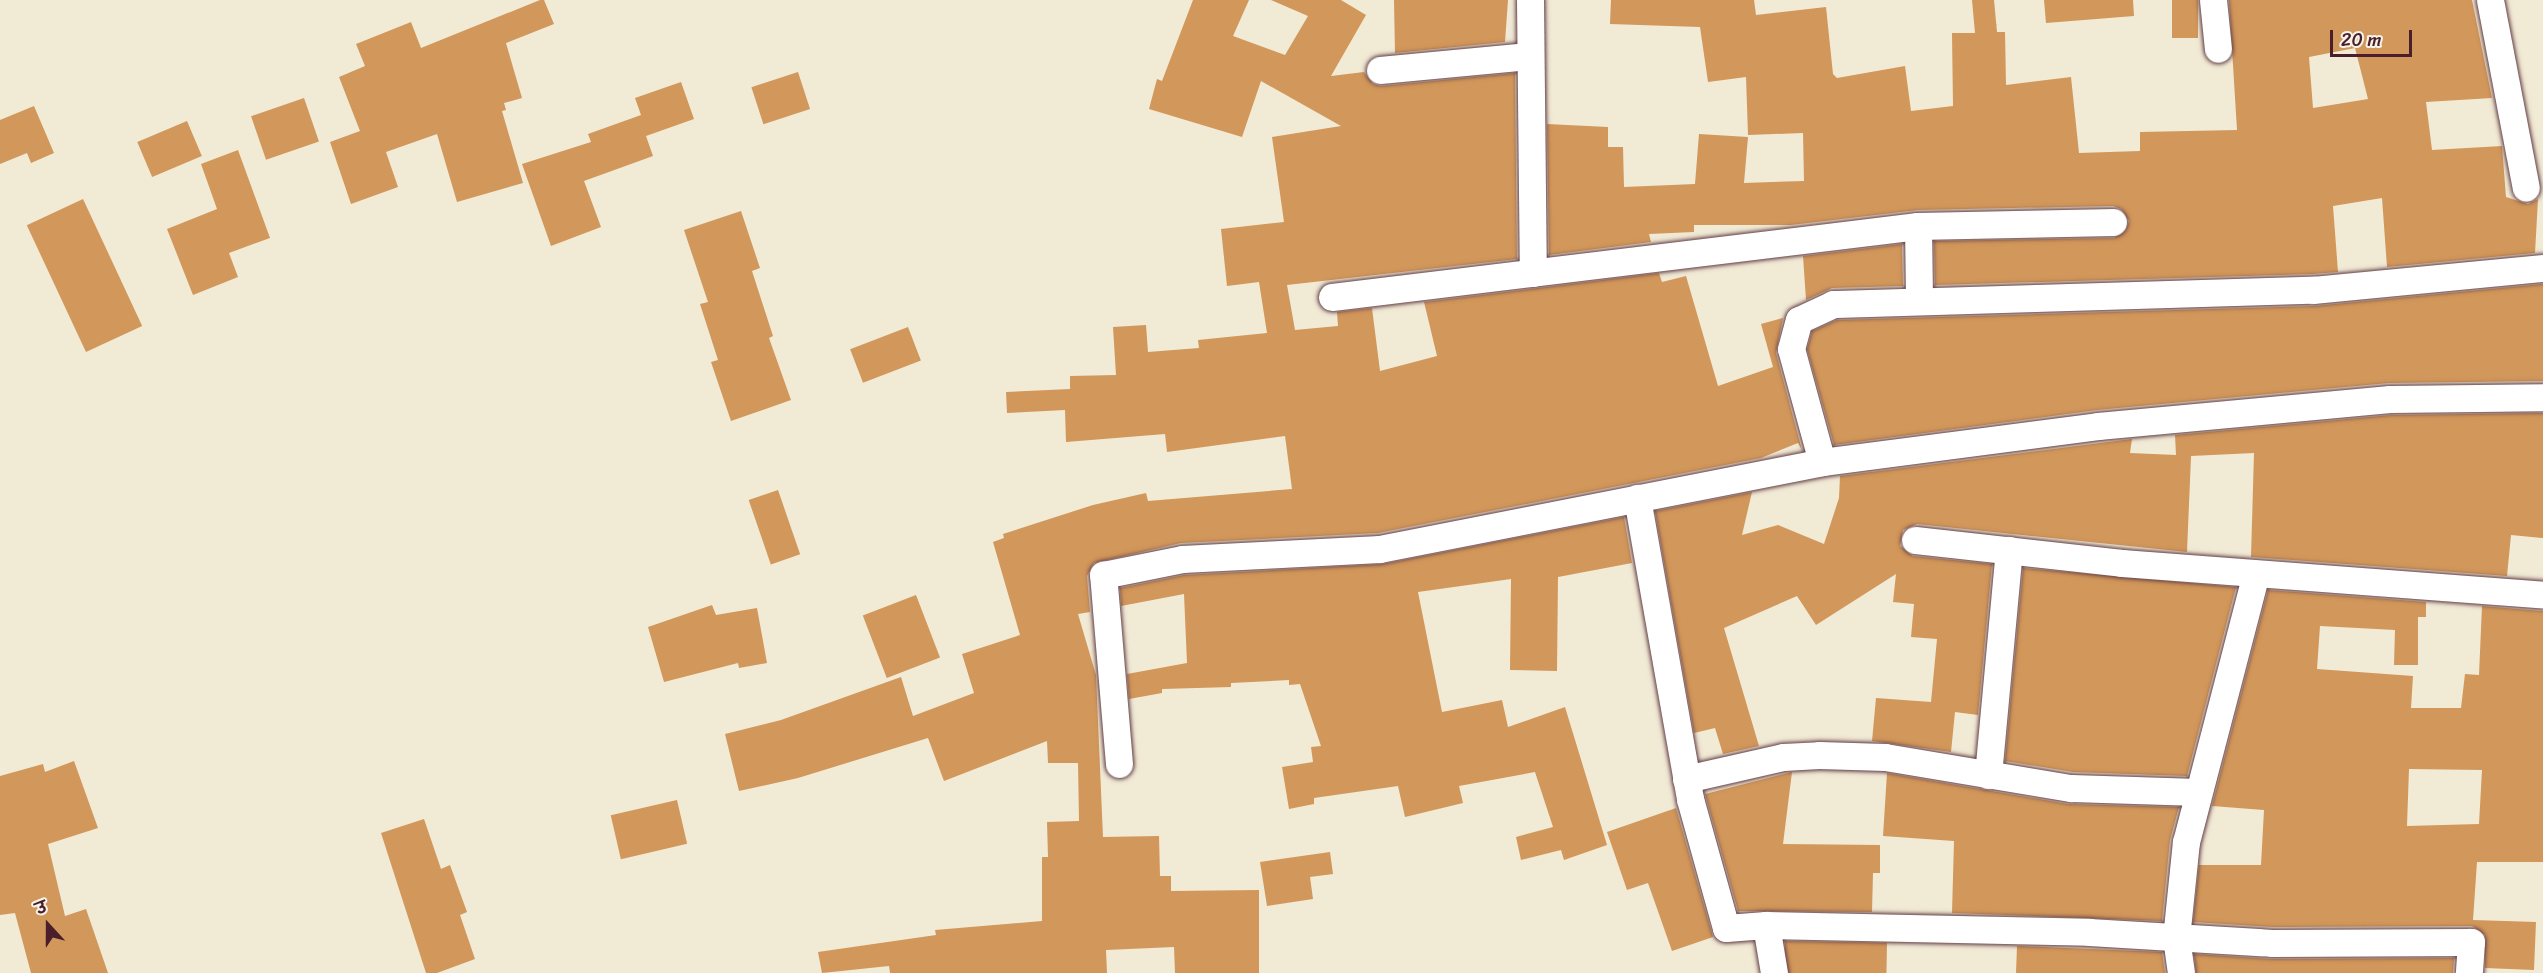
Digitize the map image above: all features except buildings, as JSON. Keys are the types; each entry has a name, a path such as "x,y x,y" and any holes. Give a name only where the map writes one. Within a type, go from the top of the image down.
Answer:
{"street":[{"path":"1530,0 1528,56 1533,273"},
{"path":"2213,0 2218,49"},
{"path":"2490,0 2526,188"},
{"path":"1380,70 1528,56"},
{"path":"1332,297 1918,226 2113,222"},
{"path":"1918,226 1919,300"},
{"path":"1822,462 1791,349 1799,320 1833,304 2313,290 2543,268"},
{"path":"1119,764 1103,575 1182,559 1380,549 1822,462 2098,426 2390,399 2543,397"},
{"path":"1637,498 1686,779 1726,928 1766,924 2272,943 2471,942 2469,973"},
{"path":"1915,540 2256,573 2543,595"},
{"path":"1988,775 2009,550"},
{"path":"2181,973 2176,938 2179,883 2198,792 2256,573"},
{"path":"1686,779 1783,757 1820,755 1885,757 1988,775 2109,791 2198,792"},
{"path":"1766,924 1774,973"}]}
